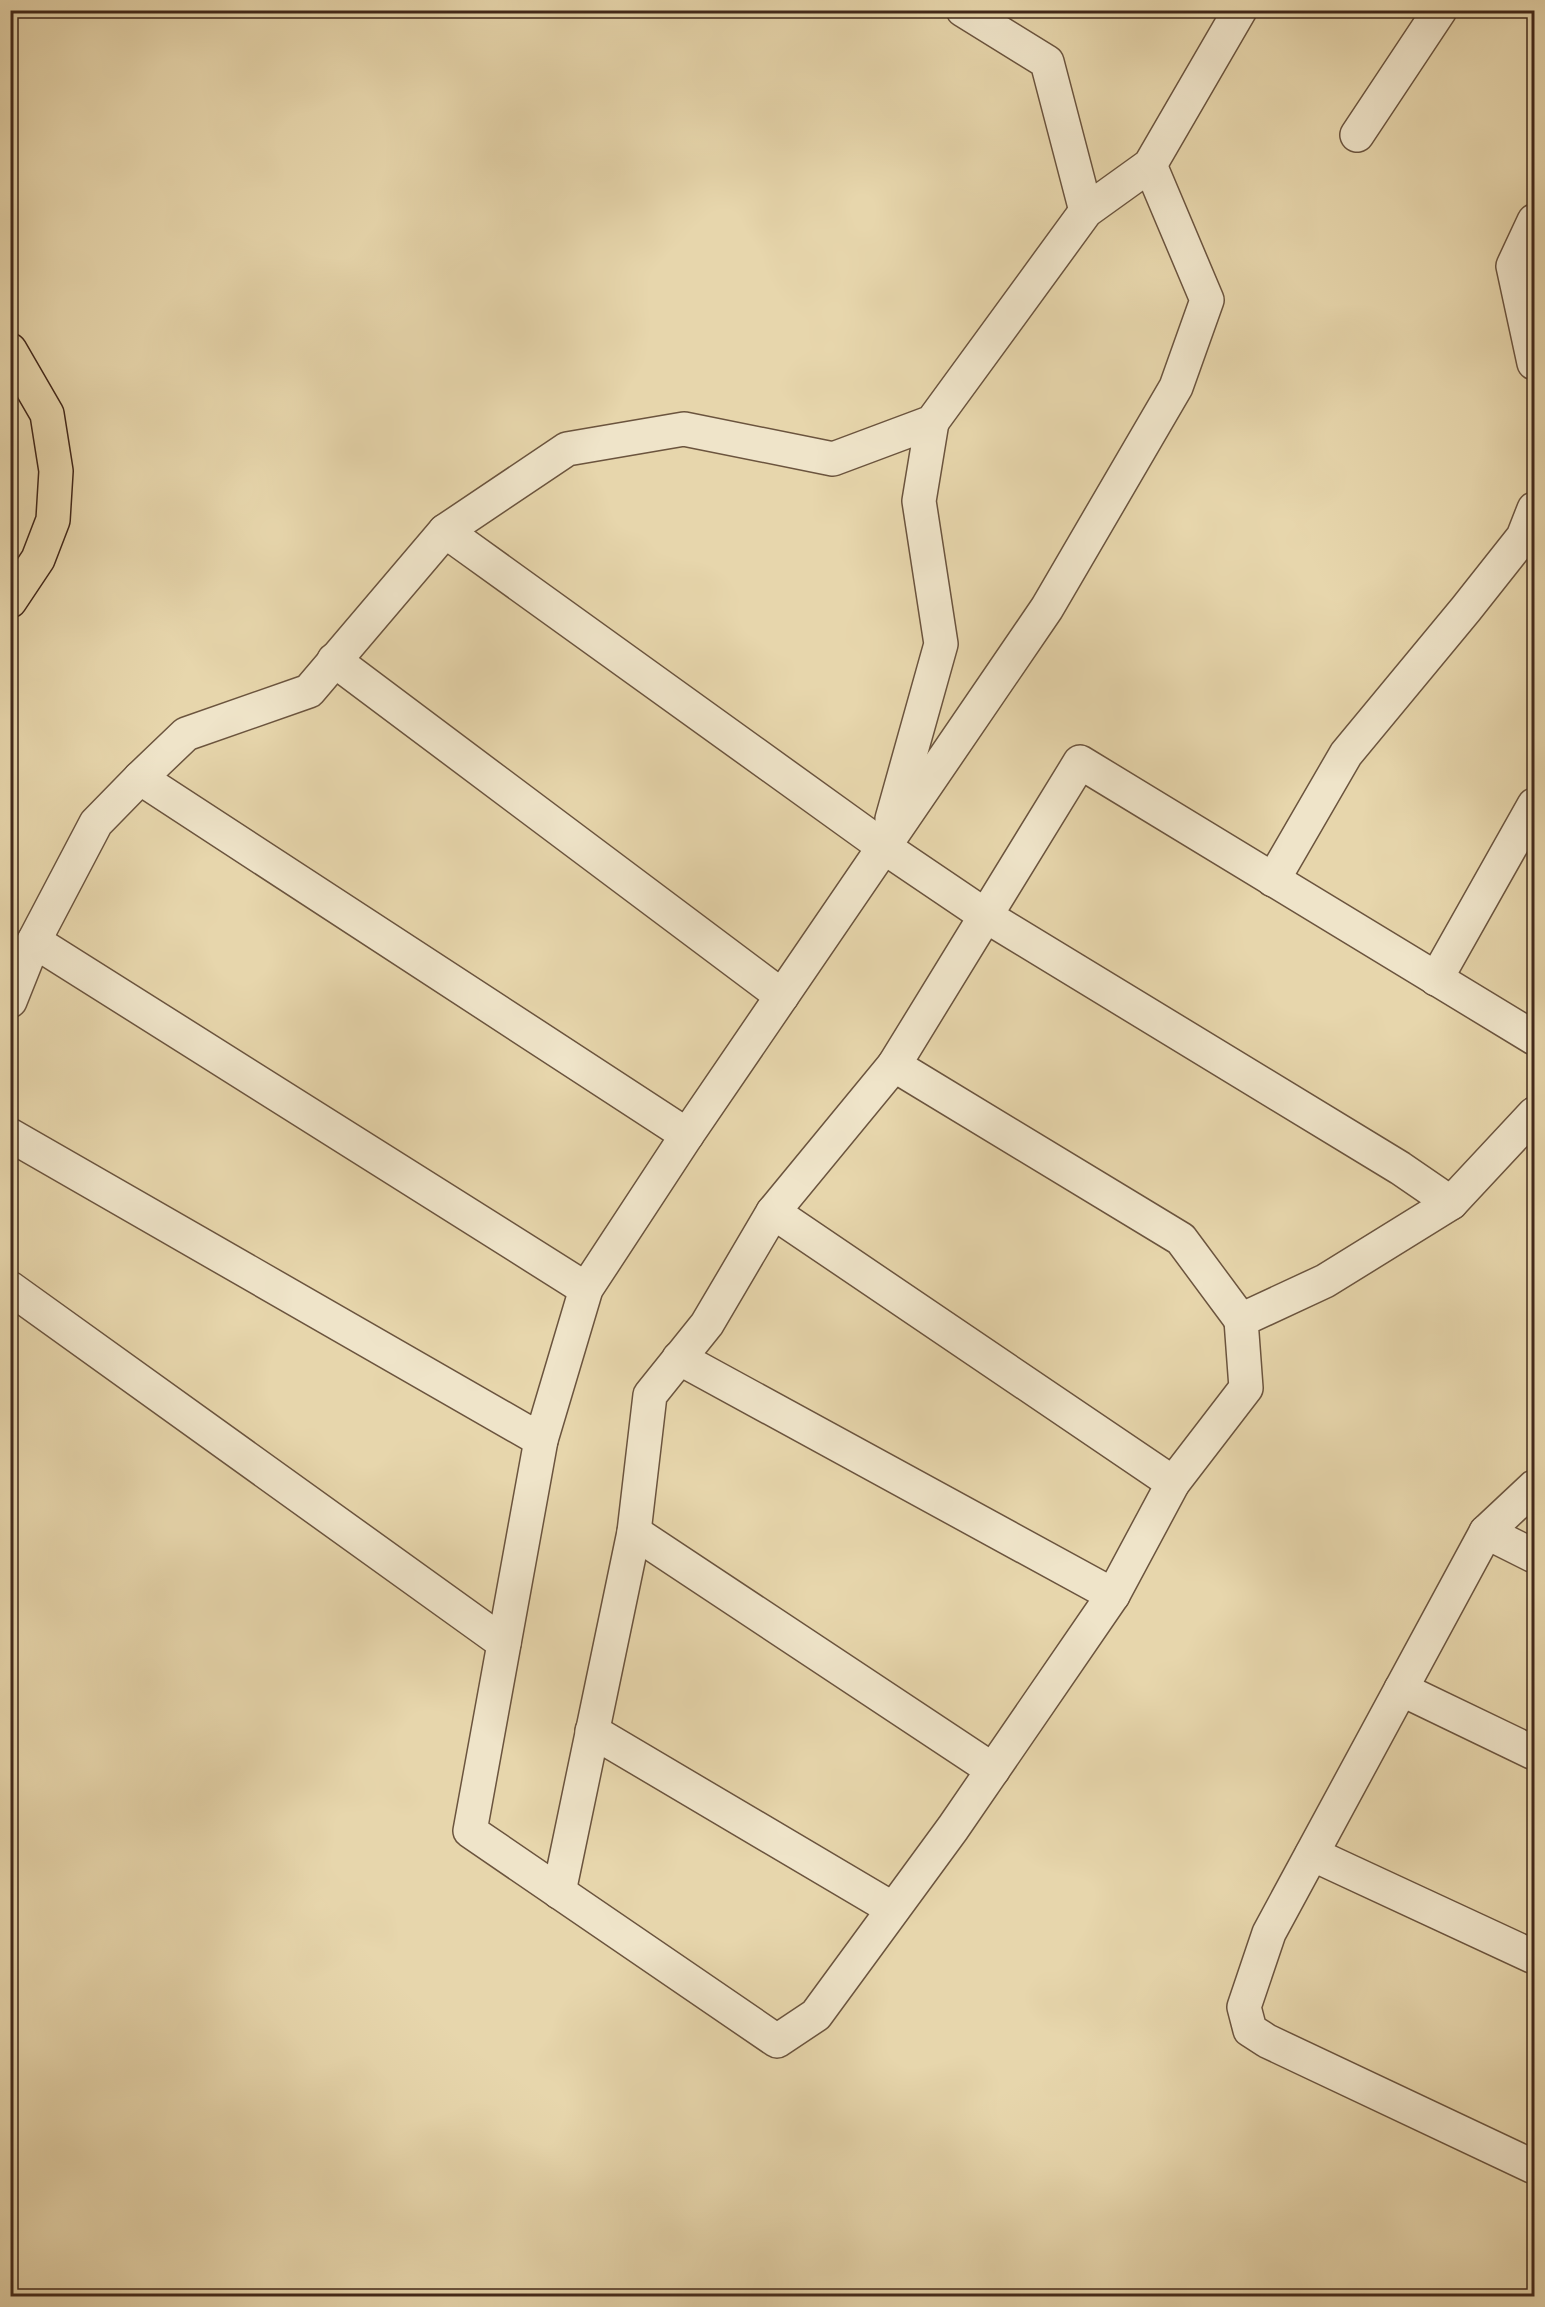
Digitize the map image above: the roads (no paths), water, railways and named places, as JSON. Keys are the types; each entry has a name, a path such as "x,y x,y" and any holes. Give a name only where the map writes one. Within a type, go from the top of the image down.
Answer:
{"main road":[{"path":"10,350 47,414 56,471 53,520 38,559 10,601"}],"street":[{"path":"963,10 1047,63 1086,212"},
{"path":"884,847 941,644 919,501 932,422 1086,212 1150,165 1240,10"},
{"path":"1357,135 1440,10"},
{"path":"894,1065 1180,1239 1241,1320 1246,1388 1173,1483 1113,1595 993,1770 816,2015 777,2041 470,1831 541,1440 586,1289 687,1135 1047,608 1176,387 1207,300 1150,165"},
{"path":"1534,221 1513,266 1534,363"},
{"path":"10,1001 34,941 96,823 140,778 186,734 309,691 445,531 567,449 684,429 833,459 932,422"},
{"path":"1273,880 1346,754 1523,537 1534,509"},
{"path":"445,531 884,847 986,916 1400,1168 1451,1203"},
{"path":"334,660 782,996"},
{"path":"559,1892 634,1532 650,1395 707,1324 773,1212 894,1065 1080,762 1534,1038"},
{"path":"140,778 687,1135"},
{"path":"1436,978 1534,805"},
{"path":"34,941 586,1289"},
{"path":"1241,1320 1325,1281 1451,1203 1534,1114"},
{"path":"10,1134 541,1440"},
{"path":"773,1212 1173,1483"},
{"path":"10,1288 504,1644"},
{"path":"679,1358 1113,1595"},
{"path":"1534,1487 1486,1533 1312,1854 1266,1944 1244,2007 1250,2030 1267,2041 1534,2167"},
{"path":"634,1532 993,1770"},
{"path":"1486,1533 1534,1556"},
{"path":"1401,1689 1534,1753"},
{"path":"592,1731 893,1909"},
{"path":"1312,1854 1534,1957"}]}
